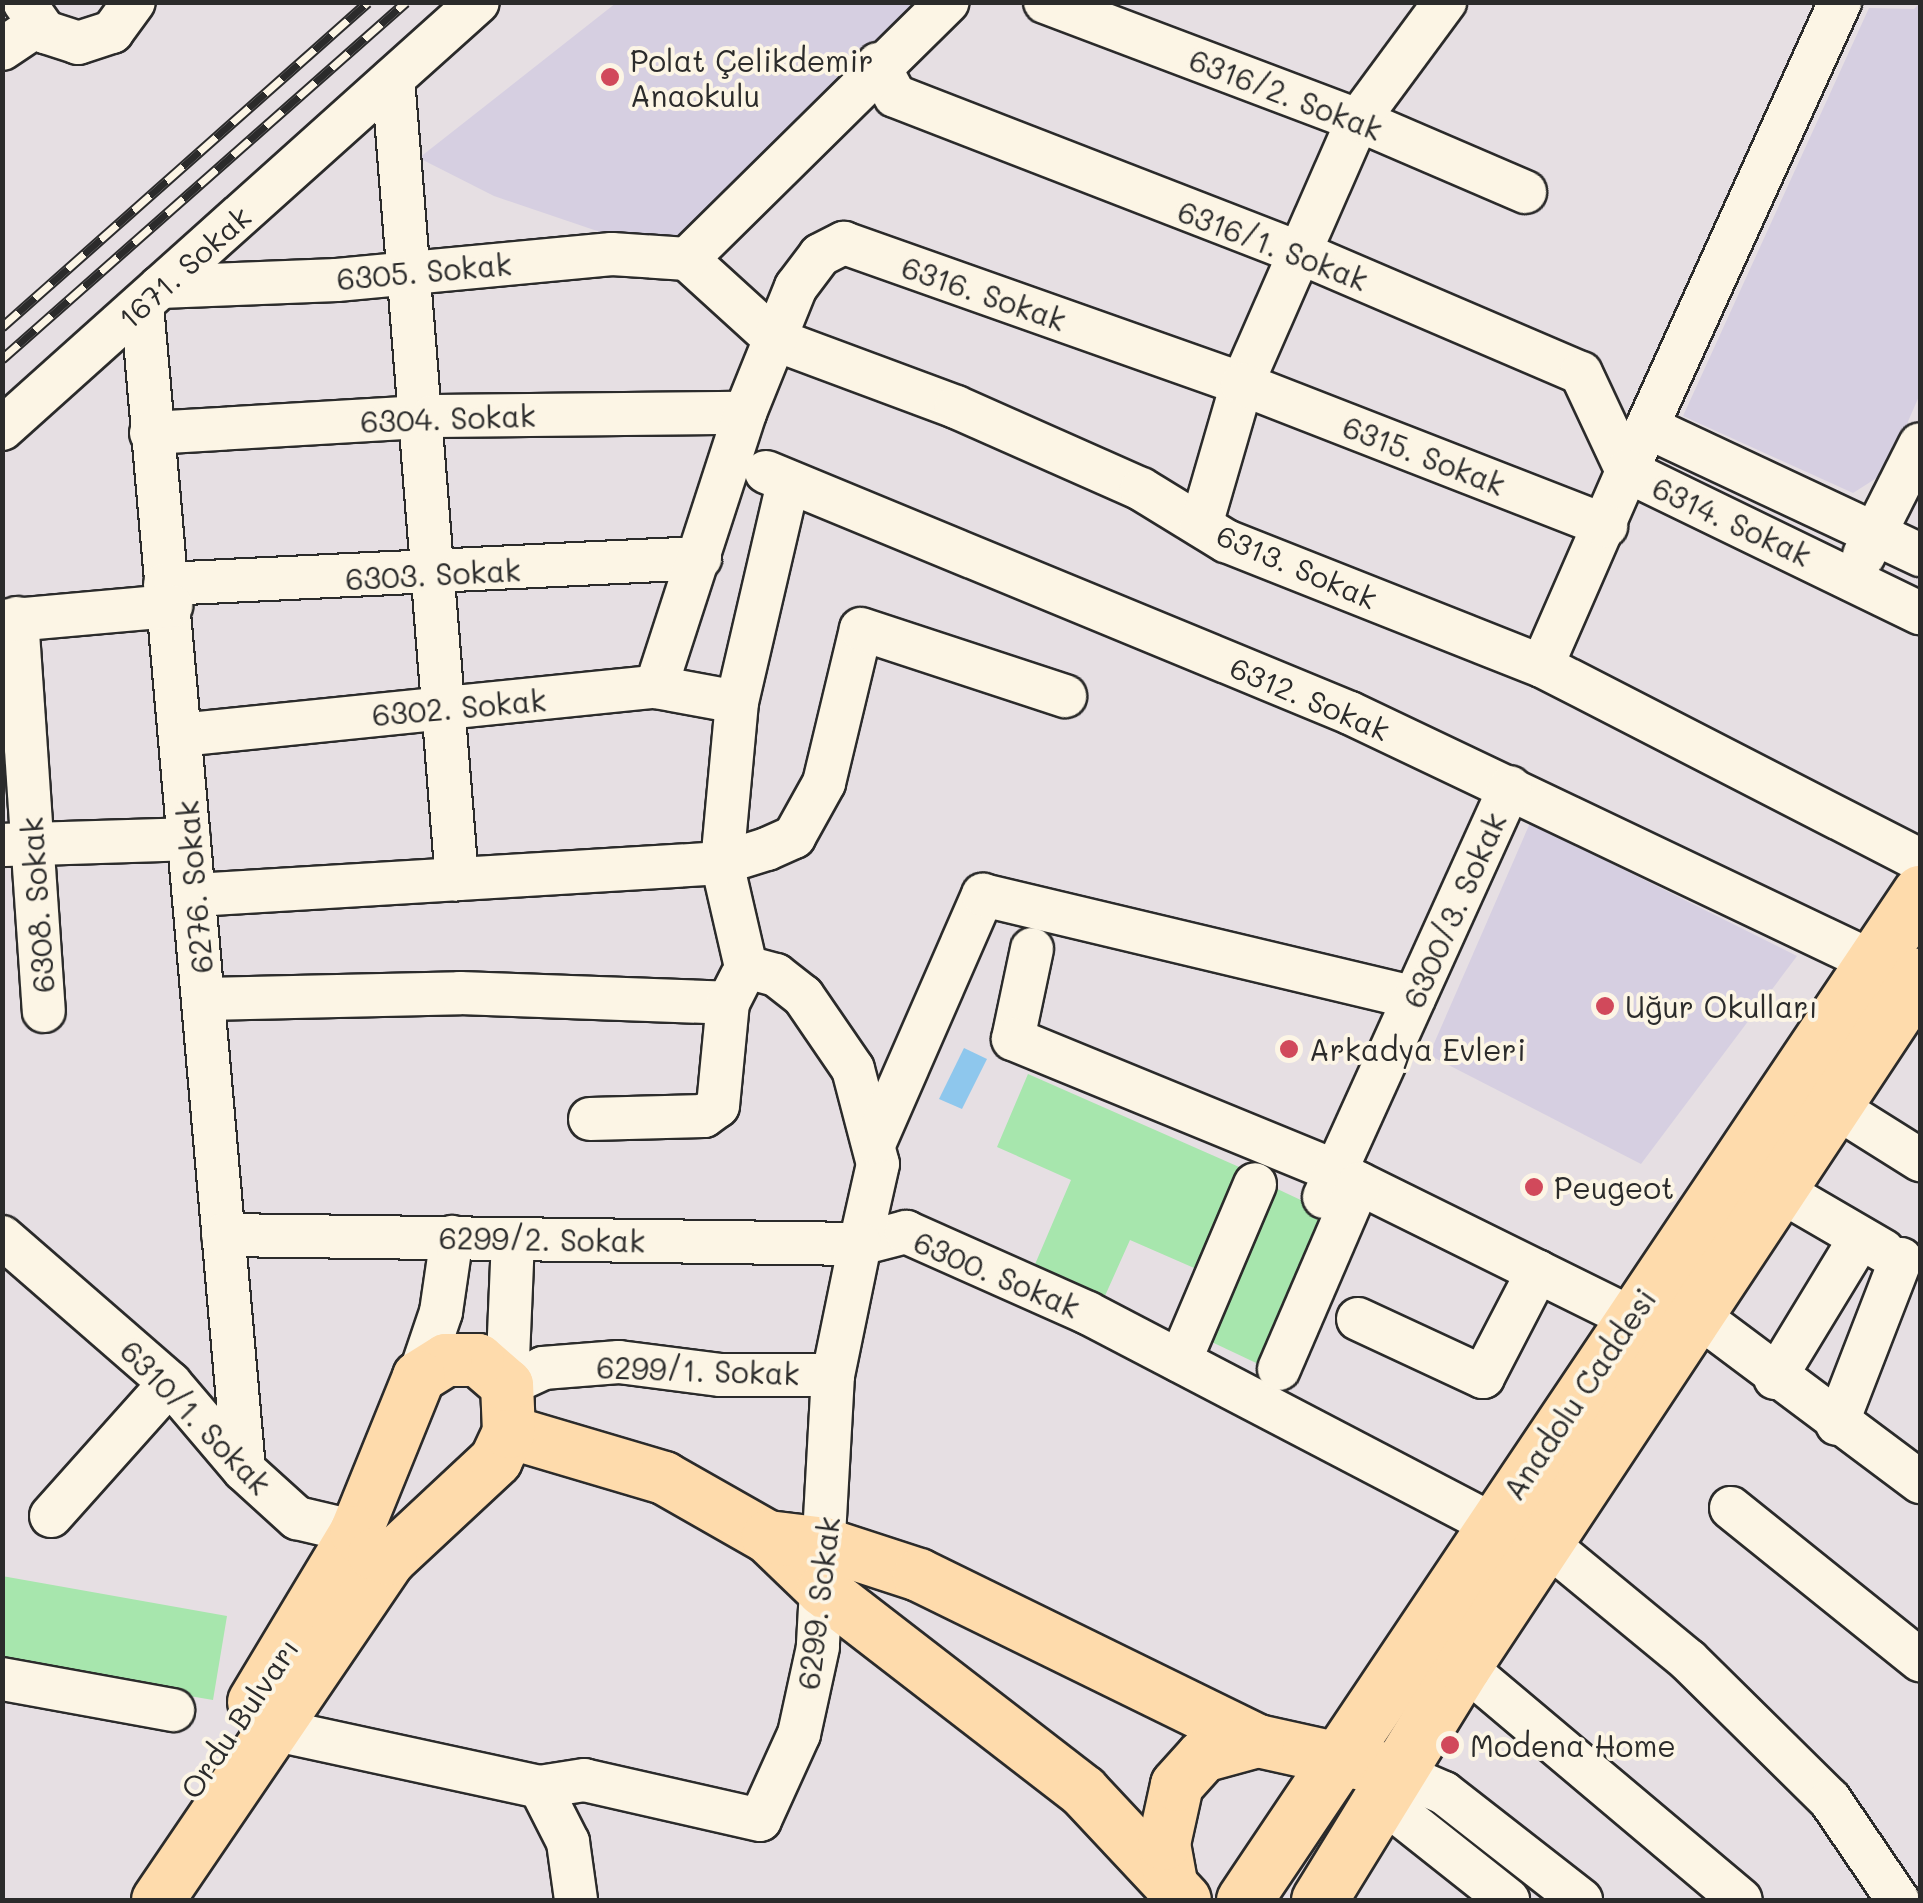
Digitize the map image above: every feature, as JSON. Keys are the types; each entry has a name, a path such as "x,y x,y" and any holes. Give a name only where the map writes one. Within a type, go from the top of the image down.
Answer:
{"highway":[{"name":"Anadolu Caddesi","path":"1320,1900 1463,1666 1834,1106 1898,969 1920,893"},
{"name":"Anadolu Caddesi","path":"1244,1900 1630,1317 1898,969"}],"main road":[{"path":"419,1377 434,1364 466,1357 493,1369 508,1408 664,1478 824,1567 1083,1791 1178,1894"},
{"name":"Ordu Bulvarı","path":"158,1900 276,1730 373,1545 419,1377"},
{"name":"Ordu Bulvarı","path":"117,1900 268,1682 373,1545 496,1460 508,1408"},
{"path":"824,1567 919,1575 1258,1741 1336,1756 1391,1787"},
{"path":"1178,1894 1164,1844 1178,1785 1202,1756 1258,1741"}],"street":[{"path":"2,49 31,14 60,40 96,40 125,19 134,2"},
{"name":"1671. Sokak","path":"2,428 478,2"},
{"path":"687,259 878,64 948,2"},
{"name":"6316/2. Sokak","path":"1045,2 1358,120 1525,192"},
{"path":"1627,471 1840,2"},
{"path":"1201,525 1242,384 1303,254 1358,120 1443,3"},
{"name":"6316/1. Sokak","path":"878,64 896,96 1303,254 1581,373 1627,471"},
{"path":"379,92 411,274 458,879"},
{"name":"6316. Sokak","path":"776,340 796,287 820,255 844,243 1242,384"},
{"name":"6305. Sokak","path":"151,296 612,254 687,259"},
{"name":"6313. Sokak","path":"687,259 776,340 973,414 1142,489 1226,541 1542,666 1920,860"},
{"name":"6276. Sokak","path":"151,296 151,433 196,895 244,1470"},
{"path":"656,687 745,414 776,340"},
{"name":"6315. Sokak","path":"1242,384 1606,526"},
{"name":"6304. Sokak","path":"151,433 422,417 745,414"},
{"path":"1647,426 1920,555"},
{"path":"1852,577 1920,444"},
{"name":"6312. Sokak","path":"734,455 788,483 1350,713 1898,969"},
{"name":"6314. Sokak","path":"1542,666 1627,471 1920,613"},
{"path":"590,1119 704,1116 718,1106 738,985 722,862 737,702 788,483"},
{"name":"6303. Sokak","path":"10,620 168,595 700,558"},
{"name":"6308. Sokak","path":"10,620 18,845 44,1012"},
{"path":"196,895 722,862 794,837 824,783 861,629 1064,696"},
{"name":"6302. Sokak","path":"180,735 656,687 737,702"},
{"name":"6300/3. Sokak","path":"1279,1368 1339,1184 1414,998 1510,787"},
{"path":"18,845 189,839"},
{"path":"875,1142 983,895 1414,998"},
{"path":"1032,949 1013,1039 1538,1271 1630,1317"},
{"path":"205,1000 738,985 776,975 803,996 853,1069 878,1164 860,1244"},
{"path":"1834,1106 1920,1160"},
{"path":"1180,1361 1255,1184"},
{"path":"1780,1190 1911,1264 1837,1424"},
{"name":"6300. Sokak","path":"860,1244 906,1232 1180,1361 1492,1524"},
{"name":"6299/2. Sokak","path":"223,1235 860,1244"},
{"name":"6310/1. Sokak","path":"2,1237 170,1382 244,1470 297,1518 373,1545"},
{"name":"Ordu Bulvarı","path":"419,1377 441,1312 452,1237"},
{"path":"1775,1378 1860,1238"},
{"path":"508,1408 513,1239"},
{"name":"6299. Sokak","path":"276,1730 540,1787 584,1780 760,1820 799,1734 824,1567 833,1375 860,1244"},
{"path":"1358,1319 1483,1377 1538,1271"},
{"path":"1697,1315 1775,1378 1920,1482"},
{"name":"6299/1. Sokak","path":"508,1408 542,1368 619,1362 721,1375 833,1375"},
{"path":"51,1516 170,1382"},
{"path":"1731,1508 1920,1660"},
{"path":"1546,1543 1688,1660 1830,1800 1898,1900"},
{"path":"1463,1666 1740,1900"},
{"path":"2,1679 174,1710"},
{"path":"540,1787 568,1842 576,1900"},
{"path":"1391,1787 1500,1896"},
{"path":"1391,1787 1444,1792 1580,1900"}],"shaded area":[{"name":"Polat Çelikdemir Anaokulu","path":"914,2 919,9 665,254 494,196 419,158 616,3"},
{"path":"1920,3 1920,394 1886,472 1853,493 1683,416 1869,8 1914,9"},
{"name":"Uğur Okulları","path":"1530,823 1797,956 1641,1164 1429,1055"}],"green space":[{"path":"1028,1074 1246,1170 1201,1271 1130,1240 1100,1307 1030,1276 1071,1180 997,1147"},
{"path":"1269,1185 1341,1219 1271,1370 1199,1336"},
{"path":"2,1576 227,1616 213,1700 3,1664"}],"water":[{"path":"964,1048 987,1059 962,1109 939,1099"}],"railway":[{"path":"2,327 368,2"},
{"path":"2,359 406,2"}],"place":[{"name":"Polat Çelikdemir Anaokulu","path":"610,77"},
{"name":"Uğur Okulları","path":"1605,1006"},
{"name":"Arkadya Evleri","path":"1289,1049"},
{"name":"Peugeot","path":"1534,1187"},
{"name":"Modena Home","path":"1450,1745"}]}
